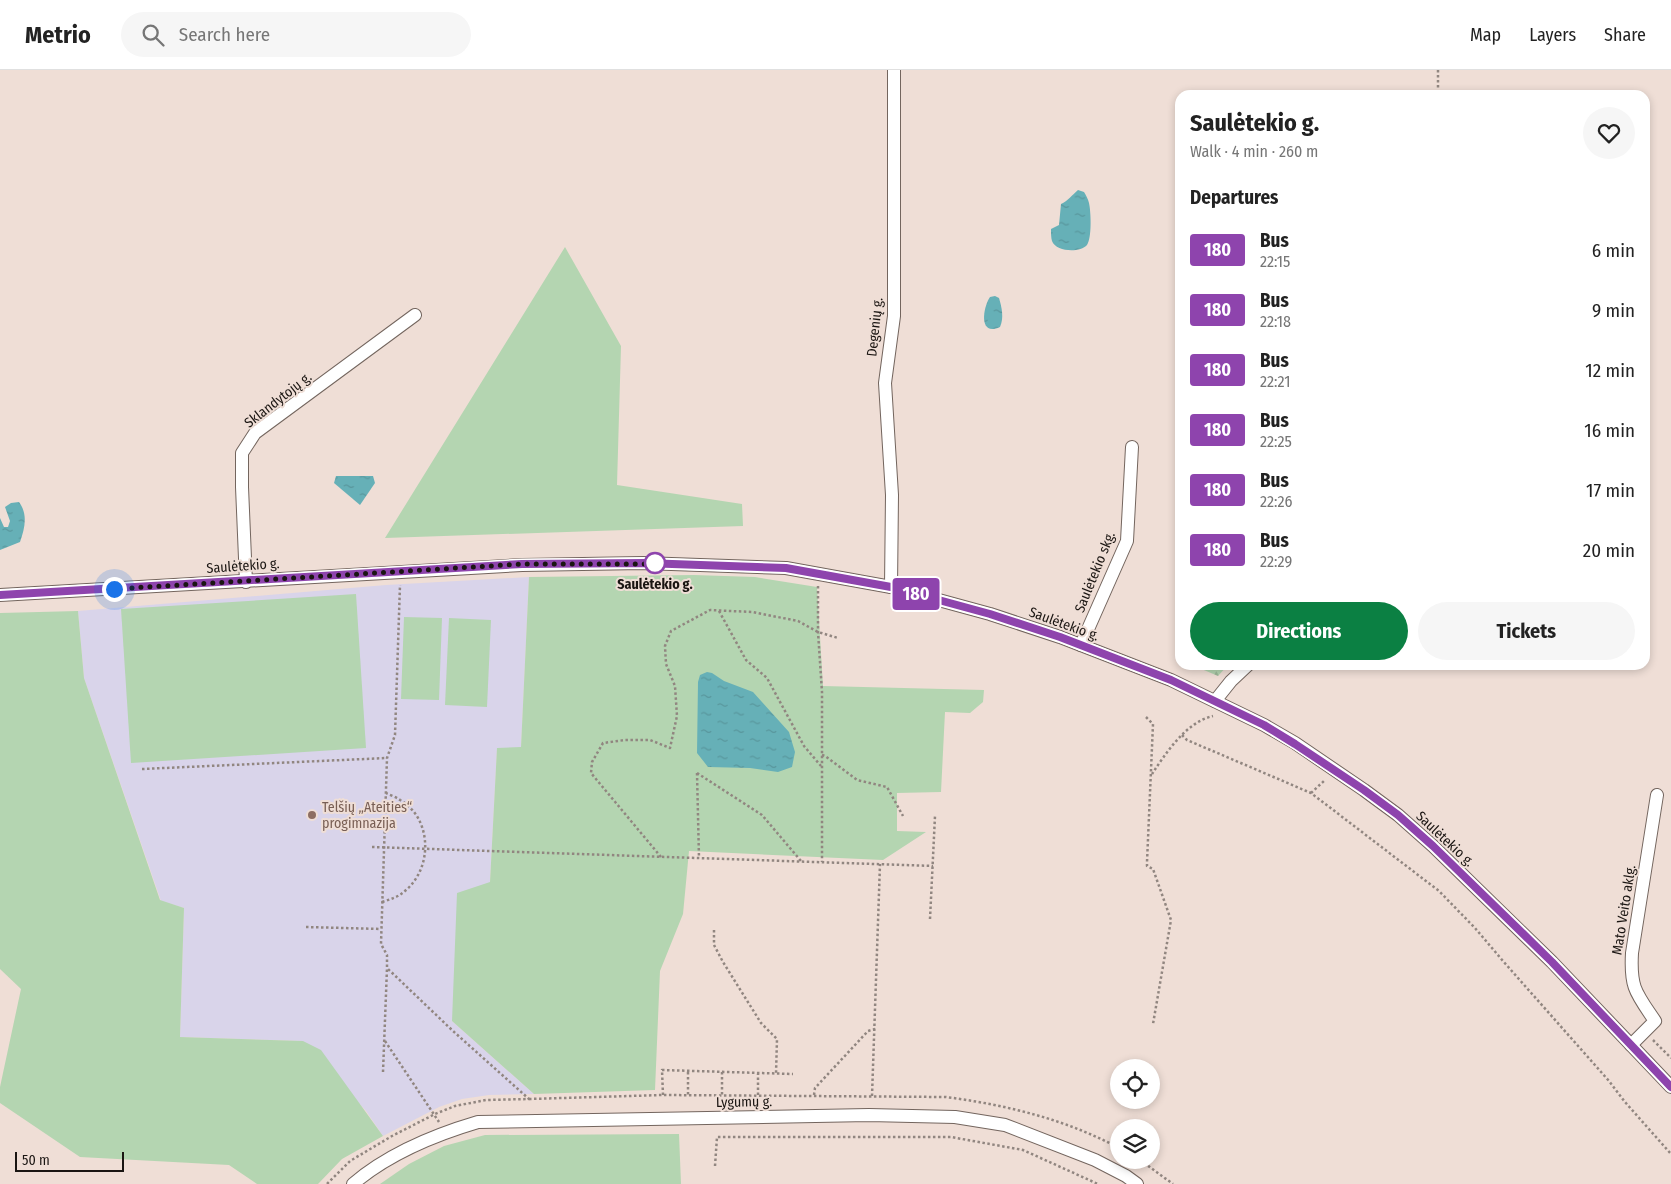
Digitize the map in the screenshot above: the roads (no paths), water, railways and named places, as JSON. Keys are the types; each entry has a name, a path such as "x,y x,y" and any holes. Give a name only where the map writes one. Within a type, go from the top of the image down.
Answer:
{"street":[{"name":"Degenių g.","path":"891,587 892,496 885,383 894,316 894,70"},
{"name":"Sklandytojų g.","path":"246,582 242,453 256,433 415,315"},
{"name":"Saulėtekio skg.","path":"1081,645 1128,541 1132,447"},
{"name":"Saulėtekio g.","path":"0,595 246,582 522,564 644,563 786,568 891,587 990,614 1081,645 1171,680 1288,739 1334,770 1398,815 1433,846 1552,962 1671,1087"},
{"path":"1215,701 1243,670"},
{"name":"Mato Veito aklg.","path":"1631,1045 1655,1021 1636,994 1631,970 1632,952 1657,795"},
{"name":"Lygumų g.","path":"353,1184 366,1173 403,1151 445,1132 478,1122 870,1115 954,1117 1005,1125 1095,1160 1137,1184"}],"water":[{"path":"1078,190 1084,192 1089,203 1091,225 1089,242 1084,248 1074,250 1063,249 1054,245 1051,229 1059,225 1061,204"},
{"path":"995,296 999,298 1002,317 1000,327 993,329 985,325 984,314 990,297"},
{"path":"336,476 373,476 375,483 360,505 334,483"},
{"path":"19,502 25,516 20,542 0,550 0,518 4,527 8,527 10,521 5,507 11,503"},
{"path":"707,672 753,692 789,732 795,752 792,767 778,772 750,768 708,767 697,753 698,682 700,675"}],"place":[{"name":"Saulėtekio g.","path":"655,563"},
{"name":"Telšių „Ateities“ progimnazija","path":"312,815"}]}
